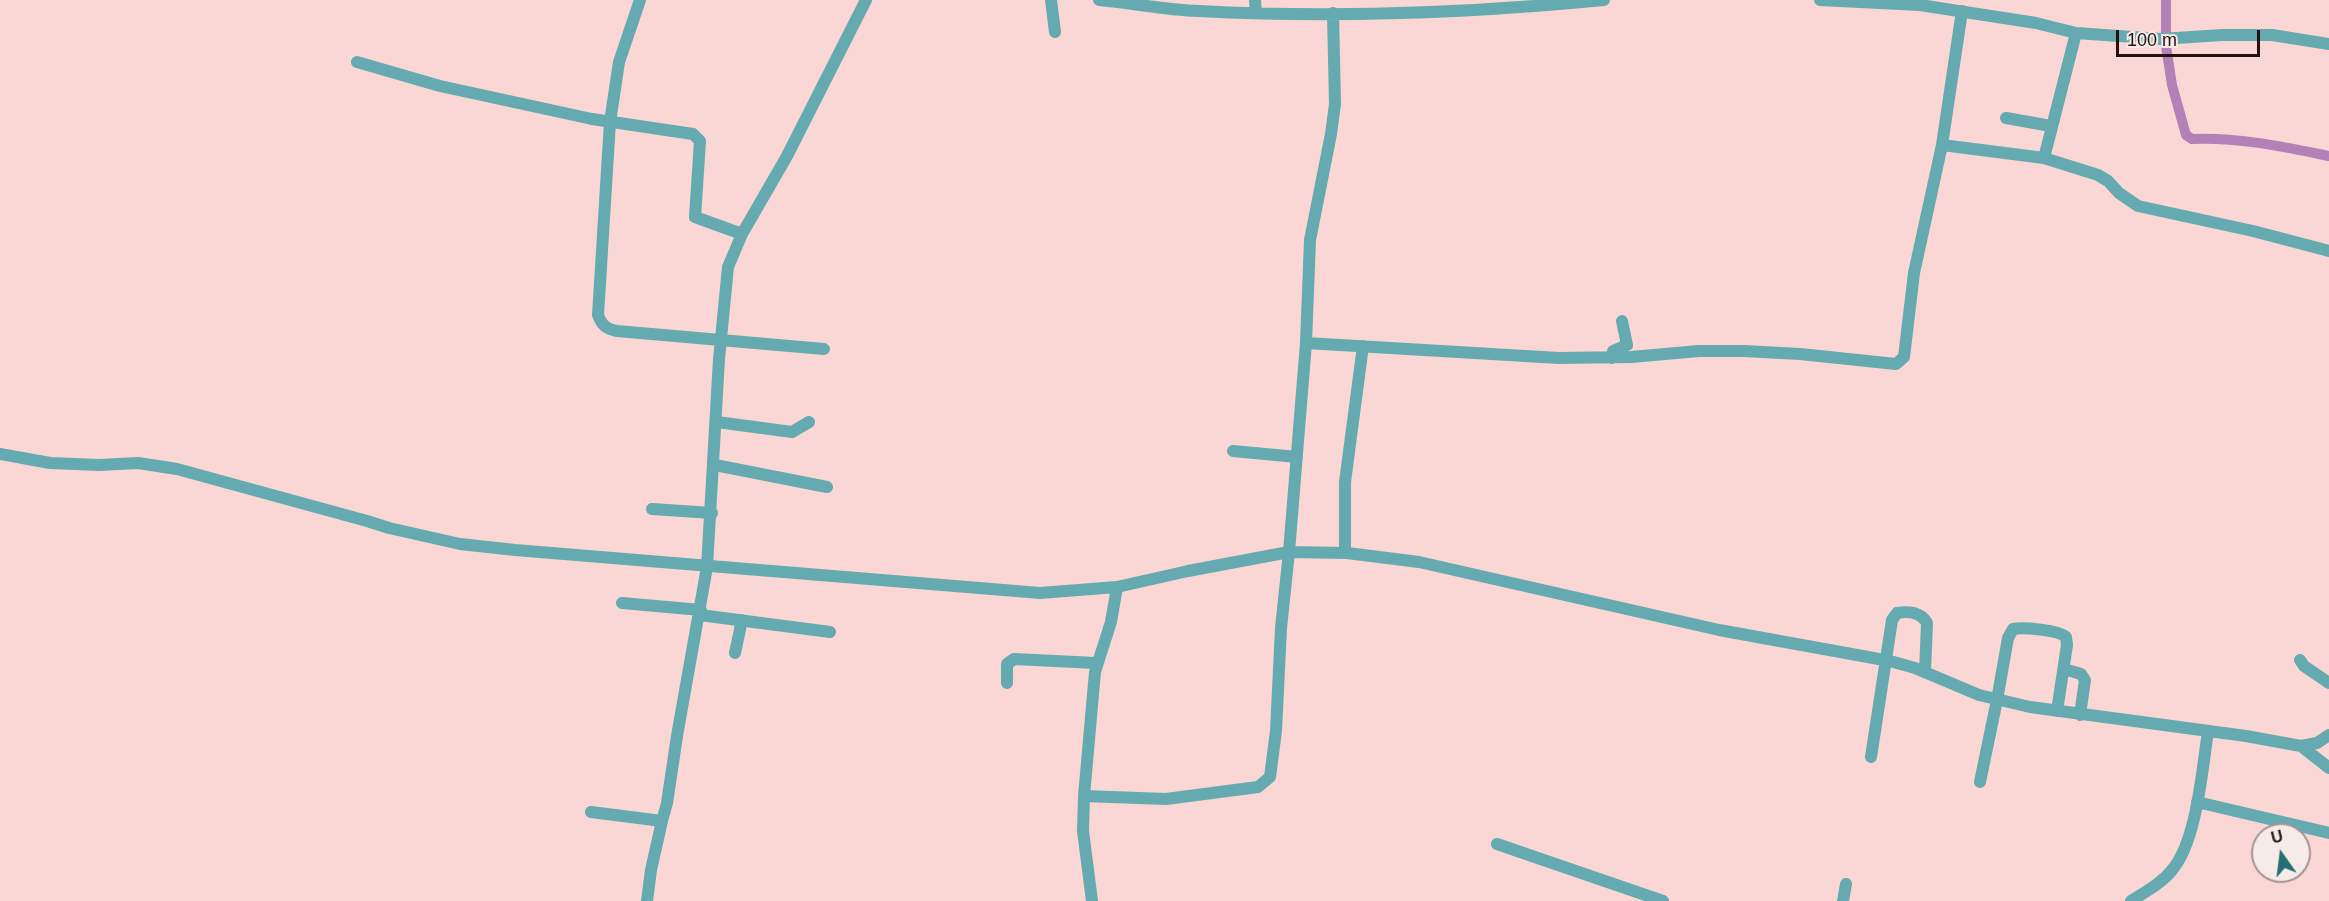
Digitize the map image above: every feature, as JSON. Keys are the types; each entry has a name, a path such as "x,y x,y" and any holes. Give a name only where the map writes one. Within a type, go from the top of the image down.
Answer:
{"street":[{"path":"640,0 619,62 610,122 598,315 603,326 617,331 824,349"},
{"path":"647,901 651,870 667,804 708,567 721,340 728,267 742,234 787,156 866,0"},
{"path":"1051,0 1055,32"},
{"path":"1099,0 1170,4 1256,13 1440,12 1547,2 1604,0"},
{"path":"1255,0 1256,13"},
{"path":"1823,0 1920,3 2036,23 2076,33 2166,39 2222,35 2272,35 2329,44"},
{"path":"1306,343 1559,358 1699,351 1800,354 1892,364 1902,361 1914,273 1942,145 1962,11"},
{"path":"1084,796 1166,800 1258,787 1270,777 1276,731 1281,628 1306,343 1310,240 1335,104 1333,13"},
{"path":"2044,158 2076,33"},
{"path":"357,62 440,86 610,122 693,134 700,141 695,217 742,234"},
{"path":"2006,118 2051,126"},
{"path":"1942,145 2044,158 2098,175 2138,206 2253,231 2329,251"},
{"path":"1612,357 1613,351 1627,345 1622,321"},
{"path":"1345,553 1345,482 1364,346"},
{"path":"717,422 792,432 809,422"},
{"path":"1233,451 1297,457"},
{"path":"0,454 50,463 138,463 177,469 389,528 459,544 708,567 1040,593 1117,587 1289,552 1345,553 1419,562 1719,630 1886,660 1925,672 1959,688 1997,700 2056,711 2301,746 2317,743 2329,735"},
{"path":"714,465 827,487"},
{"path":"652,509 712,513"},
{"path":"1092,901 1083,831 1084,796 1096,663 1111,622 1117,587"},
{"path":"622,603 700,612 830,632"},
{"path":"1871,757 1893,616 1899,612 1921,615 1927,623 1925,672"},
{"path":"735,653 742,620"},
{"path":"1980,782 2008,638 2013,629 2025,628 2063,635 2067,641 2056,711"},
{"path":"1006,683 1007,664 1020,657 1096,663"},
{"path":"2300,660 2304,666 2329,683"},
{"path":"2064,669 2081,674 2085,680 2080,715"},
{"path":"2131,901 2172,871 2182,854 2197,802 2208,732"},
{"path":"2301,746 2329,768"},
{"path":"2197,802 2329,833"},
{"path":"591,812 663,821"},
{"path":"1497,843 1663,901"},
{"path":"1843,901 1846,884"}],"waterway":[{"path":"2166,0 2166,46 2172,85 2186,135 2192,139 2244,141 2329,156"}]}
